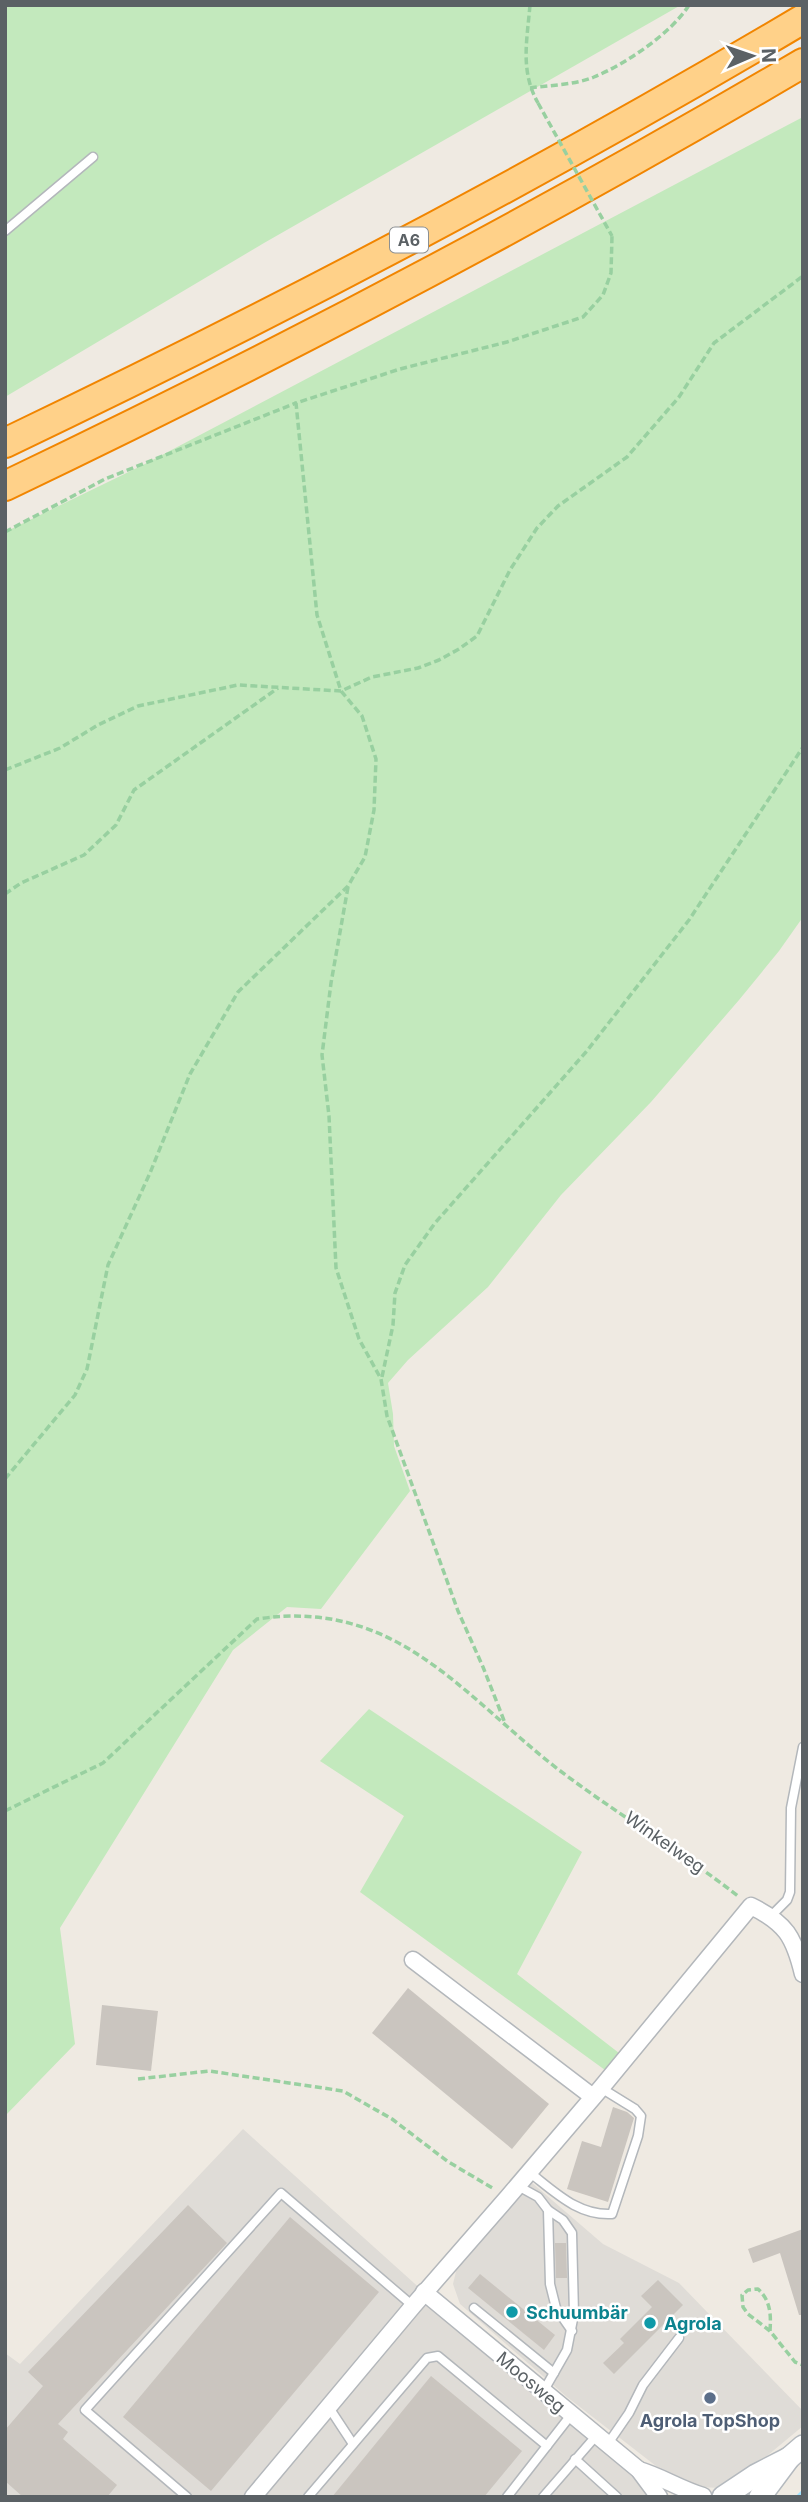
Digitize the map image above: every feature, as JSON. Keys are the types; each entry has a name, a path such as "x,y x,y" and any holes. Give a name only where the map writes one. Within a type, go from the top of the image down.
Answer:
{"highway":[{"name":"A6","path":"5,443 199,348 428,230 803,19"},
{"name":"A6","path":"5,485 206,388 390,294 632,162 803,63"}],"main road":[{"path":"703,2497 721,2497 796,2452"},
{"path":"760,2497 796,2452"}],"street":[{"path":"253,2497 412,2305 513,2192 751,1906 771,1916 787,1932 796,1947 803,1974"},
{"path":"414,1960 597,2092"},
{"name":"Moosweg","path":"424,2292 639,2470 659,2497"},
{"name":"Moosweg","path":"639,2470 660,2476 703,2497"}],"lane":[{"path":"5,230 93,157"},
{"path":"771,1916 787,1900 790,1892 791,1808 803,1747"},
{"path":"529,2172 570,2204 597,2214 612,2214 638,2136 641,2116 635,2109 597,2092"},
{"path":"513,2192 538,2197 548,2210 563,2220 572,2233 575,2314 572,2331 567,2350 543,2392"},
{"path":"187,2497 85,2410 281,2193 412,2305"},
{"path":"548,2210 550,2284 556,2308 572,2331"},
{"path":"474,2308 554,2373"},
{"path":"543,2497 575,2459 601,2441 629,2413 643,2385 678,2338"},
{"path":"309,2497 427,2358 438,2356 547,2446"},
{"path":"328,2406 353,2444"},
{"path":"507,2497 570,2414"},
{"path":"575,2459 617,2497"}],"path":[{"path":"5,532 105,479 296,403 400,369 507,342 583,317 603,295 611,273 612,236 530,88 525,69 530,5"},
{"path":"530,88 583,80 603,73 666,33 680,20 689,5"},
{"path":"5,769 61,748 98,725 138,706 238,685 341,691 372,677 418,668 439,660 477,636 510,570 537,528 558,506 627,457 679,397 714,343 803,275"},
{"path":"5,1479 75,1395 87,1369 108,1265 150,1173 190,1074 238,992 348,886 365,857 374,810 376,759 362,716 341,691 317,615 296,403"},
{"path":"5,894 21,883 84,855 116,825 134,790 280,687"},
{"path":"381,1379 393,1325 395,1293 405,1265 435,1223 586,1052 689,920 803,747"},
{"path":"348,886 331,983 323,1055 329,1116 336,1268 359,1339 381,1379"},
{"name":"Winkelweg","path":"381,1379 392,1430 458,1611 505,1725"},
{"name":"Winkelweg","path":"5,1811 103,1763 257,1619 287,1614 323,1616 372,1629 418,1654 560,1770 704,1869 751,1906"},
{"path":"138,2079 209,2071 343,2091 392,2119 447,2161 513,2192"},
{"path":"769,2331 771,2314 767,2297 758,2289 748,2290 742,2295 743,2307 769,2331 795,2362 803,2365"}],"shaded area":[{"path":"243,2129 424,2292 596,2436 655,2497 5,2497 5,2353 20,2364"},
{"path":"531,2182 603,2244 679,2283 803,2411 803,2426 732,2485 724,2488 696,2487 665,2473 567,2397 460,2304 453,2284 458,2263"}],"green space":[{"path":"5,5 681,5 264,243 5,397"},
{"path":"803,117 803,917 739,1000 651,1102 561,1195 488,1287 408,1360 388,1383 394,1446 410,1491 321,1609 287,1607 233,1650 60,1928 75,2044 5,2116 5,532 143,465"},
{"path":"369,1709 582,1852 517,1974 619,2053 605,2070 360,1892 404,1816 320,1761"}],"building":[{"path":"408,1988 549,2104 512,2149 372,2033"},
{"path":"102,2005 158,2011 151,2071 96,2065"},
{"path":"613,2107 634,2118 608,2202 567,2189 582,2141 601,2147"},
{"path":"188,2205 227,2243 58,2424 68,2432 63,2439 117,2485 107,2497 23,2497 5,2481 5,2430 43,2386 28,2372"},
{"path":"290,2217 379,2292 211,2491 123,2417"},
{"path":"803,2229 803,2315 799,2315 780,2253 753,2263 748,2249"},
{"path":"555,2243 566,2243 567,2278 556,2278"},
{"name":"Schuumbär","path":"480,2274 555,2335 544,2350 468,2288"},
{"name":"Agrola","path":"658,2280 683,2305 614,2374 603,2363 624,2343 620,2339 652,2307 641,2296"},
{"path":"431,2376 522,2451 484,2497 332,2497"}],"waterway":[{"path":"799,2497 803,2493"}],"place":[{"name":"Schuumbär","path":"512,2312"},
{"name":"Agrola","path":"650,2323"},
{"name":"Agrola TopShop","path":"710,2398"}]}
